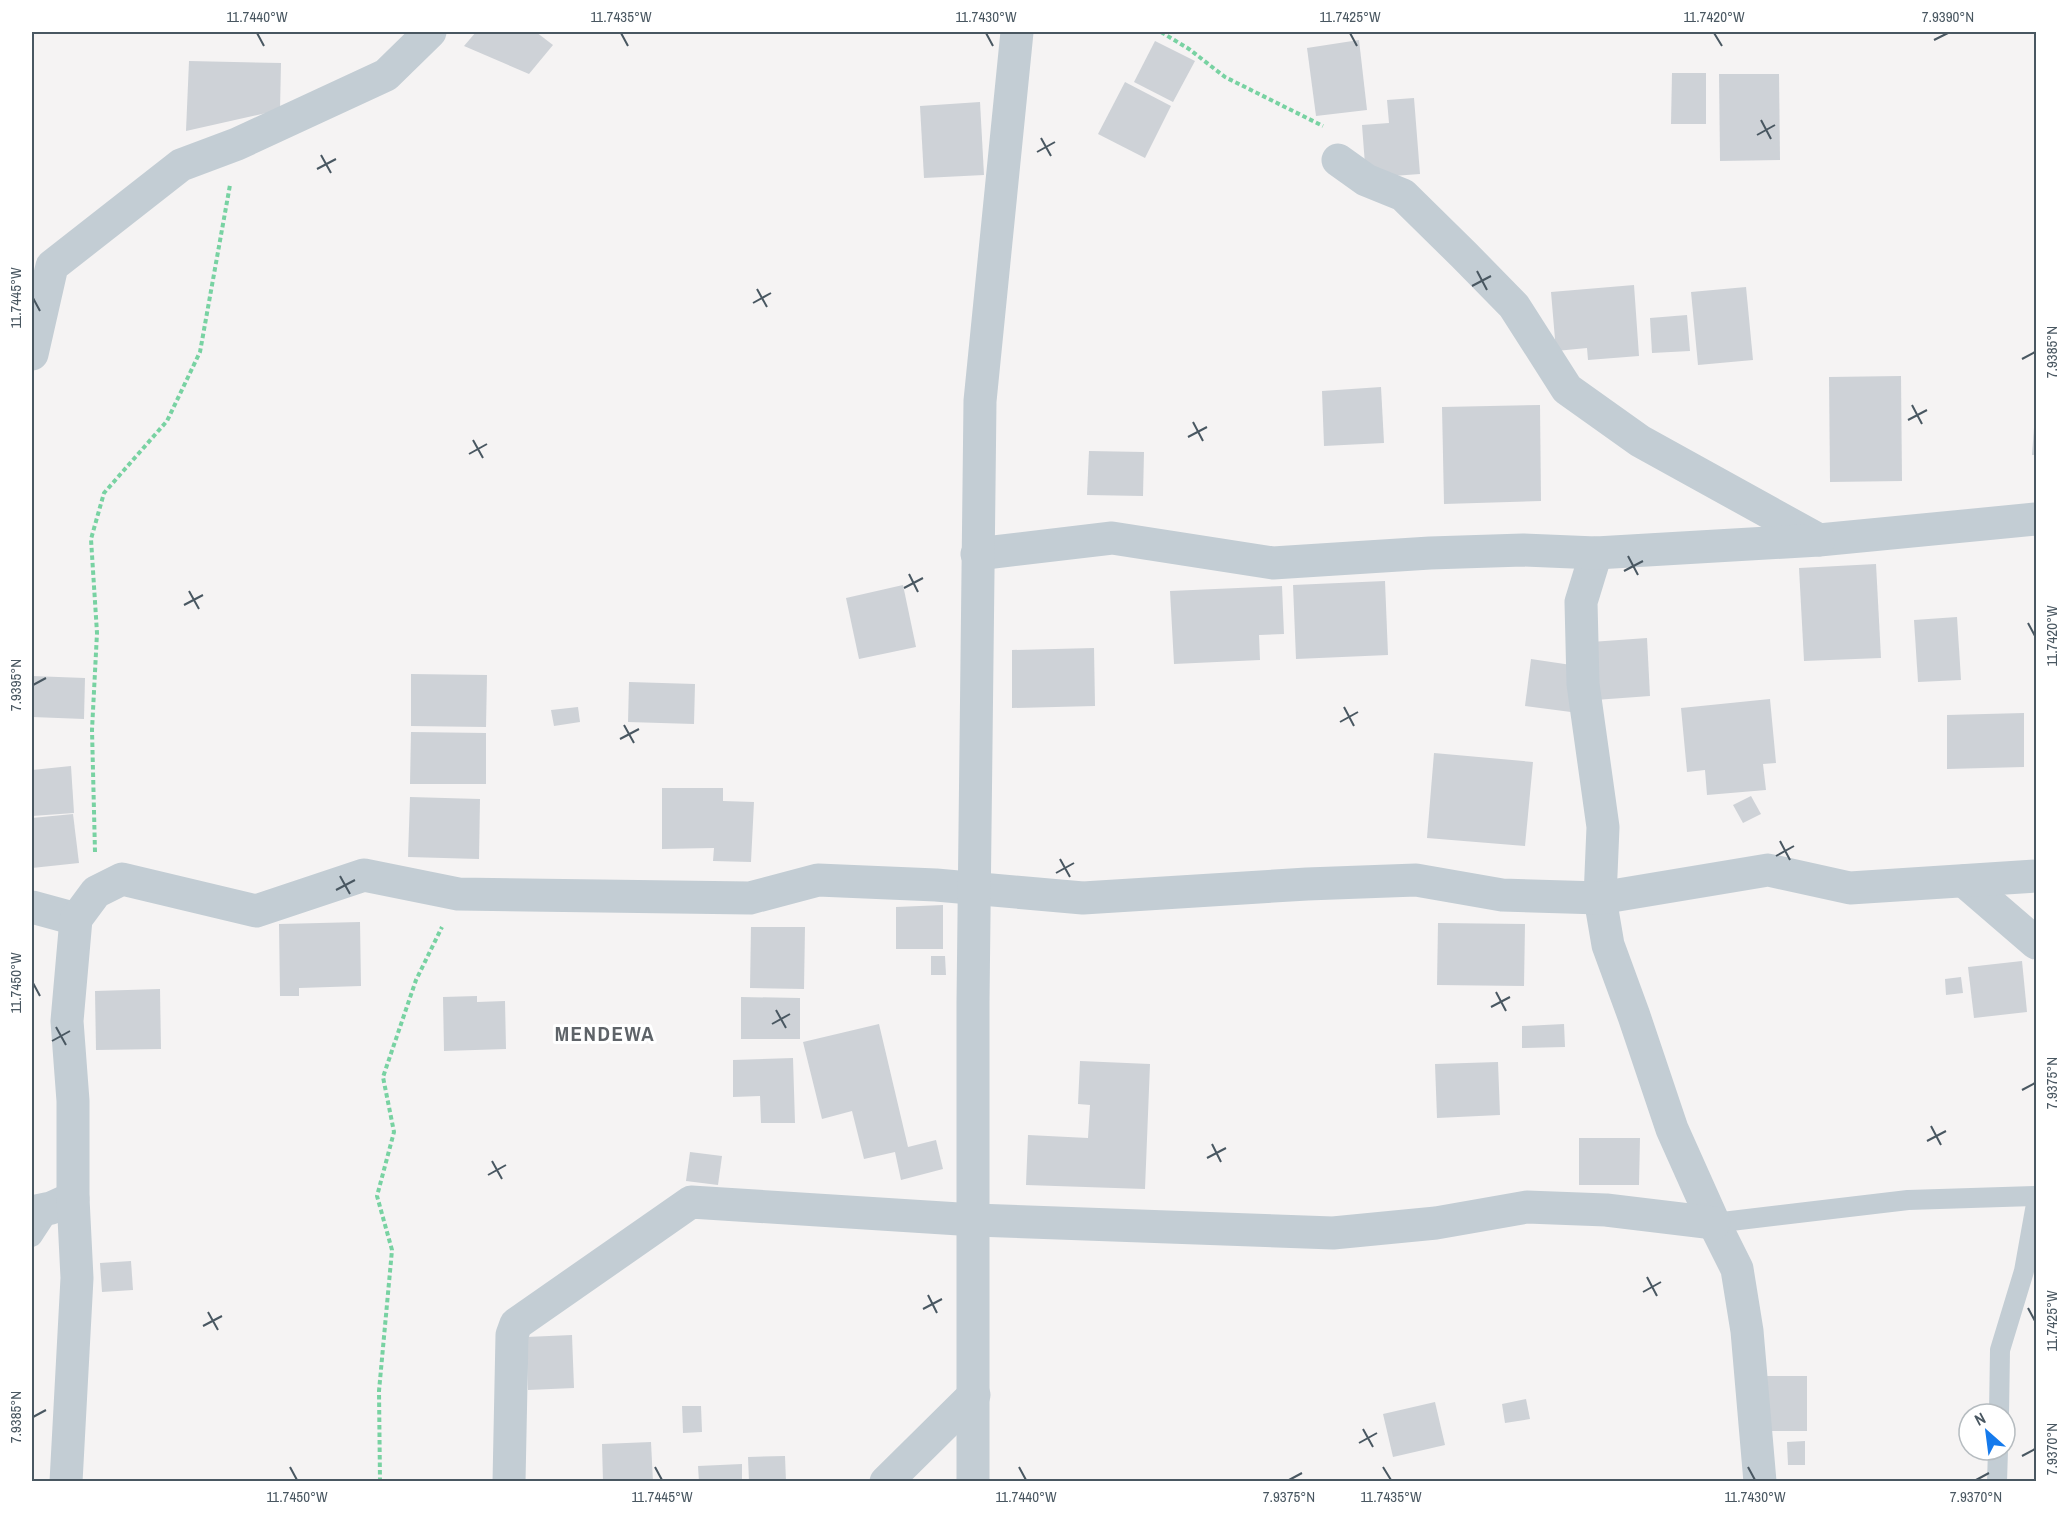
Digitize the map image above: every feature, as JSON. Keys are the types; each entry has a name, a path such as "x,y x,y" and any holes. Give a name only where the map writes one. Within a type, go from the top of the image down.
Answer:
{"street":[{"path":"32,354 52,266 181,165 237,144 386,75 430,32"},
{"path":"973,1482 975,1220 973,1002 980,401 1017,32"},
{"path":"1338,160 1366,180 1403,195 1464,255 1514,306 1567,389 1640,441 1819,540"},
{"path":"977,554 1112,538 1272,563 1430,553 1523,550 1596,553 1819,540 2037,519"},
{"path":"1596,553 1581,602 1582,684 1603,827 1600,898 1608,945 1672,1129 1737,1269 1747,1331 1760,1482"},
{"path":"66,1482 77,1278 52,1206 73,1101 67,1022 76,919 96,892 122,879 256,911 364,875 458,894 750,898 818,880 936,885 1083,898 1307,884 1416,880 1502,895 1600,898 1768,870 1850,888 2037,876"},
{"path":"1964,881 2037,943"},
{"path":"32,907 76,919"},
{"path":"509,1482 512,1335 516,1324 691,1202 975,1220 1333,1233 1436,1223 1527,1207 1606,1210 1714,1223"},
{"path":"886,1482 974,1395"}],"lane":[{"path":"1714,1223 1908,1200 2037,1196"},
{"path":"1999,1402 2000,1350 2024,1271 2037,1204"},
{"path":"32,1237 52,1206"},
{"path":"1997,1482 1998,1462"}],"path":[{"path":"1161,32 1189,49 1225,77 1330,129 1338,160"},
{"path":"96,892 92,730 97,633 91,539 104,493 167,421 201,352 237,144"},
{"path":"380,1482 379,1391 392,1250 377,1196 394,1132 383,1077 416,980 458,894"}],"building":[{"path":"476,32 536,32 553,45 529,74 464,46"},
{"path":"1359,40 1367,110 1316,116 1307,48"},
{"path":"1155,41 1195,61 1173,102 1134,82"},
{"path":"189,61 281,63 280,110 186,131"},
{"path":"1672,73 1706,73 1706,124 1671,124"},
{"path":"1719,74 1779,74 1780,160 1720,161"},
{"path":"1125,82 1171,106 1145,158 1098,134"},
{"path":"1414,98 1420,174 1366,178 1362,125 1389,123 1387,100"},
{"path":"980,102 984,175 924,178 920,106"},
{"path":"1634,285 1639,356 1588,360 1587,348 1556,351 1551,292"},
{"path":"1746,287 1753,360 1698,365 1691,292"},
{"path":"1687,315 1690,351 1652,353 1650,318"},
{"path":"1901,376 1902,481 1830,482 1829,377"},
{"path":"1381,387 1384,443 1324,446 1322,391"},
{"path":"1540,405 1541,501 1444,504 1442,407"},
{"path":"2035,414 2036,455 2032,455"},
{"path":"1089,451 1144,452 1143,496 1087,495"},
{"path":"1876,564 1881,658 1804,661 1799,568"},
{"path":"1385,581 1388,655 1296,659 1293,585"},
{"path":"903,585 916,647 859,659 846,598"},
{"path":"1282,586 1284,634 1259,635 1260,660 1174,664 1170,591"},
{"path":"1957,617 1961,680 1918,682 1914,620"},
{"path":"1647,638 1650,696 1595,700 1591,642"},
{"path":"1094,648 1095,706 1012,708 1012,650"},
{"path":"1531,659 1578,666 1571,712 1525,706"},
{"path":"411,674 487,675 486,727 411,726"},
{"path":"32,676 85,678 84,719 32,717"},
{"path":"629,682 695,684 694,724 628,722"},
{"path":"1770,699 1776,763 1763,764 1766,790 1707,795 1705,770 1687,772 1681,708"},
{"path":"578,707 580,722 554,726 551,710"},
{"path":"2024,713 2024,767 1947,769 1947,715"},
{"path":"411,732 486,733 486,784 410,784"},
{"path":"1434,753 1533,762 1525,846 1427,838"},
{"path":"71,766 74,813 32,816 32,770"},
{"path":"662,788 723,788 723,801 754,802 751,862 713,861 714,848 662,849"},
{"path":"1751,796 1761,814 1743,823 1733,805"},
{"path":"410,797 480,799 479,859 408,857"},
{"path":"73,814 79,863 32,868 32,818"},
{"path":"943,905 943,949 896,949 896,907"},
{"path":"360,922 361,986 299,988 299,996 280,996 279,924"},
{"path":"1438,923 1525,924 1524,986 1437,985"},
{"path":"751,927 805,927 804,989 750,988"},
{"path":"931,956 945,956 946,975 931,975"},
{"path":"2022,961 2027,1012 1974,1018 1968,967"},
{"path":"1961,977 1963,993 1946,995 1945,979"},
{"path":"160,989 161,1049 96,1050 95,991"},
{"path":"477,996 477,1002 505,1001 506,1049 444,1051 443,997"},
{"path":"741,997 800,998 800,1039 741,1039"},
{"path":"879,1024 908,1147 936,1140 943,1169 901,1180 895,1152 864,1159 852,1111 822,1119 803,1042"},
{"path":"1564,1024 1565,1047 1522,1048 1522,1026"},
{"path":"793,1058 795,1123 761,1123 760,1096 733,1097 733,1060"},
{"path":"1080,1061 1150,1064 1145,1189 1026,1185 1028,1135 1088,1138 1090,1105 1078,1104"},
{"path":"1498,1062 1500,1115 1437,1118 1435,1064"},
{"path":"1579,1138 1640,1138 1639,1185 1579,1185"},
{"path":"690,1152 722,1156 718,1185 686,1181"},
{"path":"131,1261 133,1290 102,1292 100,1263"},
{"path":"572,1335 574,1388 528,1390 526,1337"},
{"path":"1767,1376 1807,1376 1807,1431 1768,1431"},
{"path":"1526,1399 1530,1419 1505,1423 1502,1404"},
{"path":"1435,1402 1445,1445 1393,1457 1383,1414"},
{"path":"682,1406 701,1406 702,1432 683,1433"},
{"path":"1805,1441 1805,1465 1788,1465 1787,1442"},
{"path":"651,1442 653,1482 603,1482 602,1444"},
{"path":"785,1456 786,1482 749,1482 748,1457"},
{"path":"742,1464 742,1482 699,1482 698,1466"}],"district":[{"name":"MENDEWA","path":"605,1033"}]}
